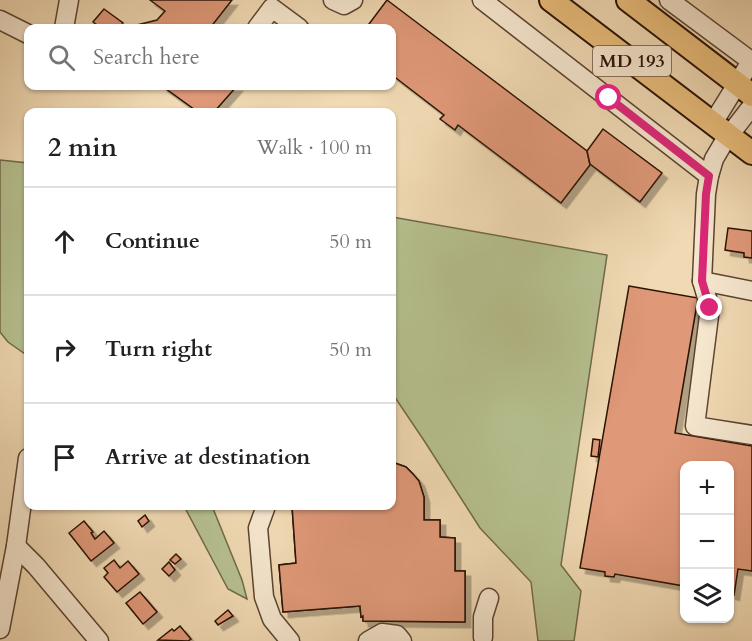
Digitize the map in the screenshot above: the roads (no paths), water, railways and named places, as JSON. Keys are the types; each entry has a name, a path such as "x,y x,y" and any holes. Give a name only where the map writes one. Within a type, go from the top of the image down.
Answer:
{"main road":[{"name":"MD 193","path":"551,0 752,153"},
{"name":"MD 193","path":"628,0 745,89"}],"street":[{"path":"65,24 69,0"},
{"path":"333,0 344,5 353,0"},
{"path":"482,0 709,176"},
{"path":"669,0 751,61 745,89 722,130 724,142 714,159 706,194 702,281 710,308 695,426 752,435"},
{"path":"260,24 272,8 293,24"},
{"path":"0,20 24,32"},
{"path":"722,130 752,106"},
{"path":"702,281 752,291"},
{"path":"0,629 16,546 24,487"},
{"path":"265,510 258,528 264,597 272,619 290,641"},
{"path":"16,546 36,566 99,641"},
{"path":"486,640 483,617 489,598"},
{"path":"368,641 382,633 397,635 402,641"}]}
